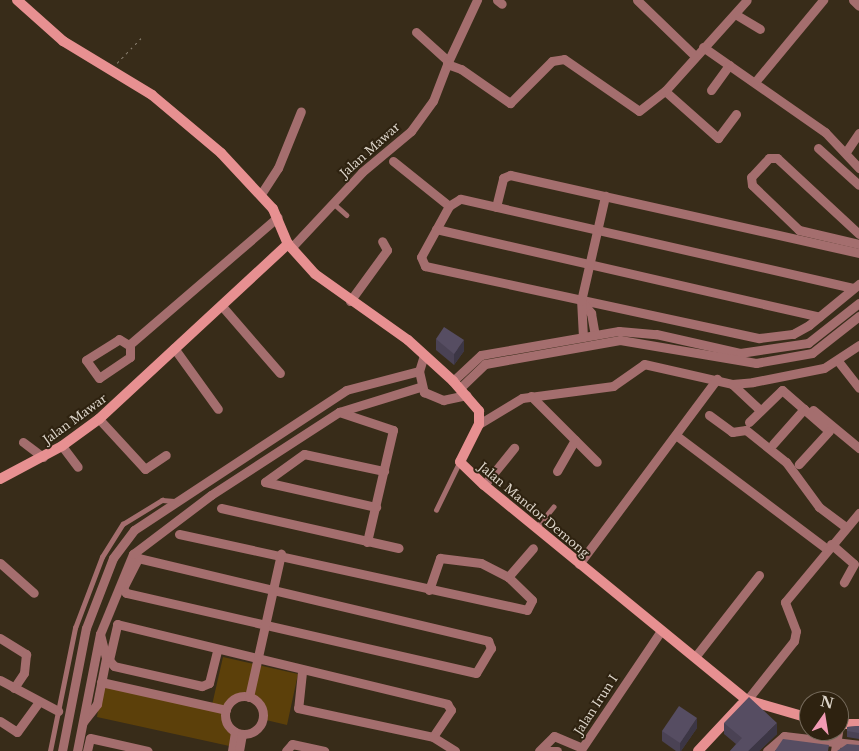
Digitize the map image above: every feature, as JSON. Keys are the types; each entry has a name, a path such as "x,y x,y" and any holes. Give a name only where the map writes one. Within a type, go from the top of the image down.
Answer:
{"main road":[{"path":"17,0 63,42 108,72 170,108 261,194 278,217 290,246 350,302 424,355 459,388 479,411 479,424"},
{"name":"Jalan Mawar","path":"0,479 62,446 99,419 148,379 174,348 290,246"},
{"name":"Jalan Mandor Demong","path":"479,424 460,462 484,486 747,700 799,715"},
{"path":"698,751 747,700"}],"street":[{"name":"Jalan Mawar","path":"290,246 333,204 362,172 410,131 436,96 447,63 477,0"},
{"path":"637,0 695,56"},
{"path":"416,32 447,63 461,69 507,102 514,100 559,58 639,111 665,91 748,0"},
{"path":"755,82 823,0"},
{"path":"853,0 859,6"},
{"path":"735,14 760,29"},
{"path":"703,48 755,82 846,152 859,168"},
{"path":"712,90 729,65"},
{"path":"665,91 718,138 736,114"},
{"path":"261,194 278,168 301,111"},
{"path":"846,152 859,133"},
{"path":"818,148 859,185"},
{"path":"859,234 773,156 750,181 800,230 859,244"},
{"path":"393,161 449,206"},
{"path":"496,207 503,178 510,175 859,253"},
{"path":"584,337 581,301 604,196"},
{"path":"460,199 856,286 819,317 793,334 759,338 425,266 421,257 449,206 460,199"},
{"path":"129,345 118,339 86,363 101,379 129,359 129,345 278,217"},
{"path":"436,229 819,317"},
{"path":"797,239 800,230"},
{"path":"350,302 387,250 382,241"},
{"path":"581,301 591,313 596,334"},
{"path":"459,388 481,355 596,334 636,330 756,353 808,343 824,333 859,303"},
{"path":"221,305 280,373"},
{"path":"77,751 100,634 127,562 139,547 339,412 406,388 420,387 443,400 485,364 620,340 756,363 812,353 830,341 859,316"},
{"path":"824,333 830,341"},
{"path":"702,354 704,344"},
{"path":"479,424 531,396 613,386 644,364 732,384 777,379 812,372 838,361 859,345"},
{"path":"174,348 218,409"},
{"path":"420,387 419,371 424,355"},
{"path":"838,361 859,388"},
{"path":"62,751 86,628 113,558 134,530 346,390 419,371"},
{"path":"403,374 406,388"},
{"path":"777,379 859,448"},
{"path":"579,564 717,380"},
{"path":"732,384 760,410"},
{"path":"749,422 782,390 829,431 799,464"},
{"path":"531,396 597,462"},
{"path":"773,444 804,409"},
{"path":"339,412 392,428 368,542"},
{"path":"709,415 732,432 746,430 786,462 819,507 846,527"},
{"path":"99,419 145,469 166,456"},
{"path":"676,436 854,564 844,582"},
{"path":"558,471 575,440"},
{"path":"23,442 43,457"},
{"path":"62,446 78,467"},
{"path":"484,486 514,448"},
{"path":"376,508 265,482 304,454 384,471"},
{"path":"221,508 399,548"},
{"path":"747,700 794,641 796,631 785,602 829,546 859,512"},
{"path":"178,534 281,554 429,590 527,610 532,600 508,577 481,563 444,556 436,562 429,590"},
{"path":"508,577 533,548"},
{"path":"249,696 281,554"},
{"path":"138,558 272,592 488,642 491,648 476,673 265,625 123,588 138,558"},
{"path":"0,563 34,593"},
{"path":"695,657 759,575"},
{"path":"217,651 209,684 202,686 114,666 109,660 117,624 302,672 447,704 451,710 433,737"},
{"name":"Jalan Irun I","path":"539,751 554,736 582,748 661,630"},
{"path":"82,724 97,704 106,652 100,634"},
{"path":"0,638 26,654 24,673 14,688"},
{"path":"302,672 298,708 433,737 455,751"},
{"path":"0,680 38,703 58,711"},
{"path":"101,682 226,710"},
{"path":"239,733 257,729 263,719 259,703 249,696 235,699 226,710 226,720 239,733 239,751"},
{"path":"0,721 18,732 38,703"},
{"path":"232,751 239,733"},
{"path":"767,751 784,736 836,748 859,745"},
{"path":"87,751 90,738 148,751"},
{"path":"286,751 292,744 324,751"},
{"path":"549,751 557,751"}],"lane":[{"path":"333,204 347,215"},
{"path":"436,510 460,462"},
{"path":"50,751 75,628 102,557 123,524 162,500 179,501"},
{"path":"536,528 554,507"}],"path":[{"path":"108,72 142,38"}],"shaded area":[{"path":"223,657 254,664 247,694 233,697 225,708 212,705"},
{"path":"258,665 298,674 287,725 266,720 264,707 252,695"},
{"path":"102,685 222,712 227,731 236,736 234,747 97,717"}],"building":[{"path":"444,327 464,340 454,354 436,339"},
{"path":"749,697 777,723 748,751 730,751 742,738 724,723"},
{"path":"679,706 697,718 680,743 662,731"},
{"path":"859,726 859,733 849,731 849,727"},
{"path":"783,739 829,745 828,751 775,751"},
{"path":"847,744 859,745 859,751 837,751"}]}
